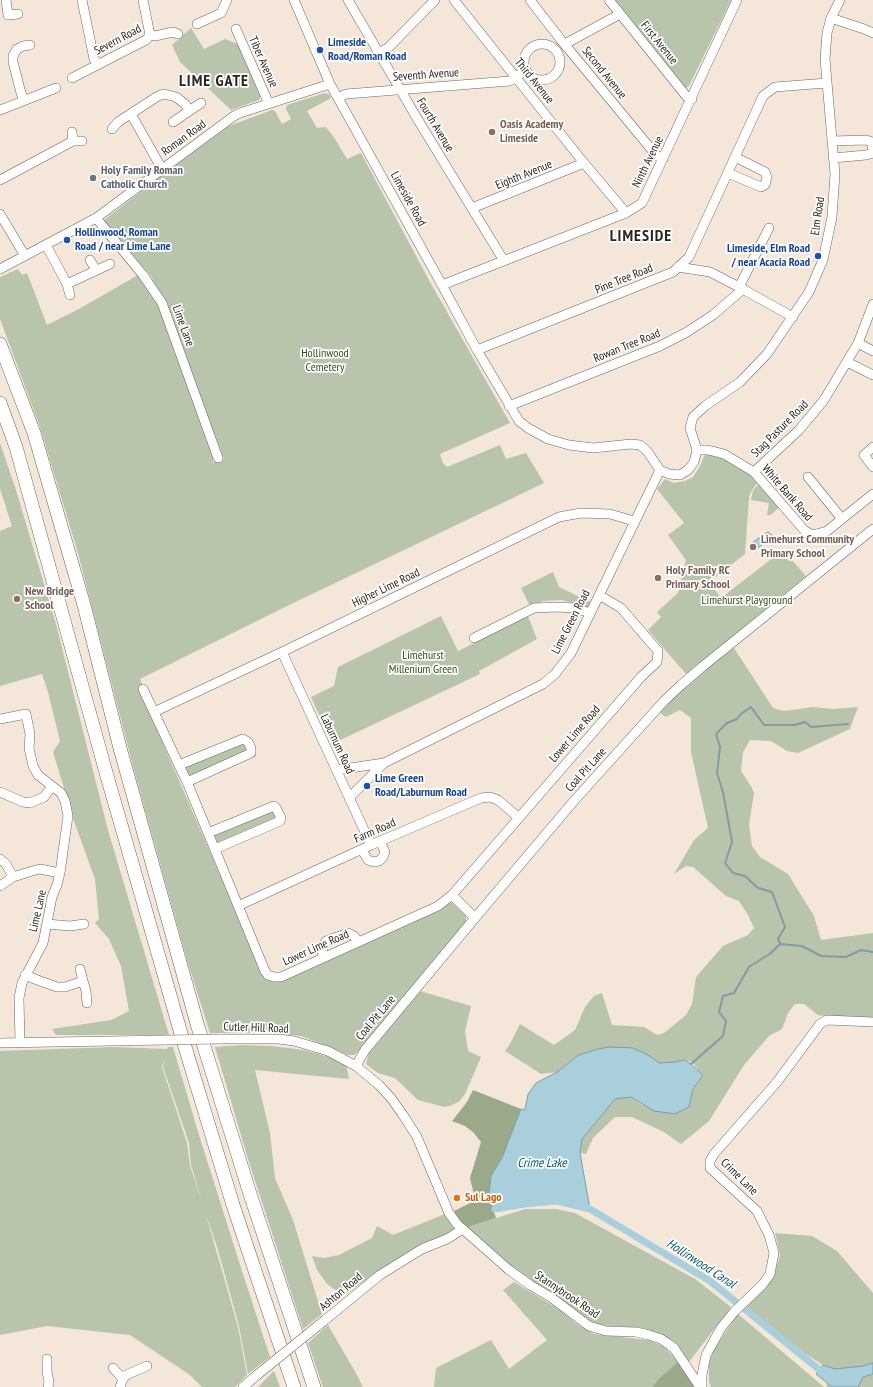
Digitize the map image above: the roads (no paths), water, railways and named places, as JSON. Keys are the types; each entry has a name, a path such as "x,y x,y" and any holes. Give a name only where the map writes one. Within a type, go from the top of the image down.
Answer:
{"highway":[{"path":"0,344 34,433 84,605 120,748 198,1026 251,1197 314,1387"},
{"path":"0,403 16,447 109,783 178,1022 233,1205 294,1387"}],"street":[{"path":"6,0 8,15 18,14"},
{"path":"82,0 94,59 98,64"},
{"path":"142,0 150,36"},
{"path":"197,24 221,13 227,0"},
{"name":"Limeside Road","path":"294,0 330,84 477,350 519,421 528,428 548,439 569,445 593,448 631,444 640,445 648,451 660,470"},
{"name":"Fourth Avenue","path":"348,0 418,120 504,261"},
{"path":"379,53 389,47 435,0"},
{"name":"Third Avenue","path":"454,0 584,163 626,212"},
{"name":"Second Avenue","path":"530,0 565,45 656,155 663,159"},
{"name":"First Avenue","path":"609,0 687,97 692,99"},
{"name":"Ninth Avenue","path":"442,285 626,212 642,203 692,99 737,0"},
{"name":"Elm Road","path":"696,450 690,428 693,417 705,406 740,382 767,354 809,292 823,260 832,217 835,174 825,59 827,33 831,18 840,0"},
{"path":"565,45 560,57 559,69 549,79 536,79 526,70 524,59 530,48 539,44 551,46 565,45 620,14"},
{"path":"831,18 873,33"},
{"name":"Tiber Avenue","path":"236,29 269,104"},
{"name":"Severn Road","path":"72,78 146,40 150,36 173,32 178,34"},
{"path":"24,100 13,62 13,56 16,49 30,45"},
{"path":"551,46 557,51 560,57"},
{"name":"Seventh Avenue","path":"338,98 346,94 510,81 515,76 526,70"},
{"path":"523,86 533,77"},
{"name":"Pine Tree Road","path":"477,350 673,272 689,257 763,96 775,87 827,83"},
{"name":"Roman Road","path":"0,269 96,218 234,116 330,84"},
{"path":"0,110 56,88"},
{"path":"112,129 116,119 131,114 152,99 164,94 176,97 185,104 189,110"},
{"path":"173,122 201,103"},
{"path":"131,114 162,169"},
{"path":"0,180 76,138"},
{"path":"832,141 866,140 872,142 873,153 833,158"},
{"path":"728,173 761,187 765,185 767,177 765,172 735,157"},
{"name":"Eighth Avenue","path":"472,208 584,163"},
{"path":"0,214 25,256"},
{"name":"Lime Lane","path":"96,218 143,275 162,303 218,458"},
{"path":"741,288 769,228"},
{"path":"46,244 67,284 70,295"},
{"path":"90,260 96,270"},
{"path":"67,284 110,264"},
{"path":"678,267 710,272 792,317"},
{"name":"Rowan Tree Road","path":"509,406 660,346 688,332 713,316 741,288"},
{"name":"Stag Pasture Road","path":"754,472 799,430 824,400 858,343 873,304"},
{"path":"858,343 873,351"},
{"path":"847,362 873,375"},
{"path":"873,447 864,454 873,467"},
{"path":"660,470 669,474 680,475 688,470 694,462 696,450"},
{"name":"White Bank Road","path":"696,450 708,450 724,454 754,472 804,531 813,535 827,531 873,494"},
{"name":"Lime Green Road","path":"337,770 384,763 543,684 555,674 571,653 660,470"},
{"path":"808,477 842,519"},
{"name":"Higher Lime Road","path":"154,712 282,652 559,517 582,513 610,514 634,522"},
{"name":"Coal Pit Lane","path":"356,1066 365,1050 573,802 675,690 873,529"},
{"name":"Lower Lime Road","path":"143,689 187,782 265,971 268,975 281,977 438,906 452,895 518,817 641,677 657,662 658,651 621,608 598,596"},
{"path":"474,638 534,608 556,606 575,608 590,613"},
{"name":"Laburnum Road","path":"282,652 371,845"},
{"name":"Lime Lane","path":"0,719 25,711 30,734 29,748 33,766 38,775 58,790 63,796 68,816 60,873 52,897 43,943 22,983 19,998 20,1043"},
{"path":"179,765 243,739 248,742 251,748 251,753 187,782"},
{"name":"Lime Green Road","path":"349,798 384,763"},
{"path":"0,792 22,802 30,803 44,797 52,786"},
{"name":"Farm Road","path":"238,906 380,841 481,798 490,797 498,800 518,817"},
{"path":"208,834 274,806 281,818 280,821 215,849"},
{"path":"362,850 368,860 374,862 379,861 385,852 380,841"},
{"path":"0,859 6,864 13,877"},
{"path":"0,886 13,877 40,869 60,873"},
{"path":"452,895 475,918"},
{"path":"47,924 70,926 79,923"},
{"path":"325,957 322,952 322,948 326,941 348,933 354,936 358,942"},
{"path":"80,969 86,991 87,1003"},
{"path":"26,975 40,982 57,987 65,987 83,981"},
{"name":"Crime Lane","path":"701,1387 706,1355 722,1328 734,1312 763,1284 770,1274 774,1253 769,1235 757,1211 710,1168 710,1161 714,1154 777,1082 820,1024 827,1020 873,1022"},
{"name":"Cutler Hill Road","path":"0,1043 220,1038 280,1039 309,1045 328,1052 356,1066 379,1085 403,1115 417,1138 449,1213 463,1229"},
{"name":"Stannybrook Road","path":"463,1229 509,1270 552,1298 589,1326 606,1331 636,1332 660,1338 674,1348 701,1387"},
{"name":"Ashton Road","path":"243,1387 380,1275 422,1249 447,1239 463,1229"},
{"path":"48,1359 48,1387"},
{"path":"122,1383 126,1375 147,1366"},
{"path":"113,1368 122,1383"}],"water":[{"path":"768,532 773,536 758,548 753,542"},
{"name":"Crime Lake","path":"609,1047 633,1048 648,1055 659,1063 684,1060 691,1064 703,1075 693,1089 689,1107 675,1114 654,1111 631,1097 615,1099 582,1139 580,1153 590,1209 557,1201 524,1204 495,1209 492,1207 489,1193 491,1176 502,1158 521,1109 525,1110 528,1094 536,1083 557,1072 579,1055"},
{"path":"873,1363 873,1374 863,1377 858,1387 832,1387 816,1374 823,1365 835,1369 863,1366"}],"waterway":[{"path":"780,944 778,939 785,927 772,892 758,888 745,876 733,873 725,863 732,842 723,792 717,773 720,747 716,734 727,723 737,719 751,707 764,725 794,725 805,722 811,727 848,724"},
{"path":"691,1064 723,1036 726,1021 719,1012 723,996 734,993 749,967 771,953 780,944 802,946 821,956 846,957 861,950 873,952"},
{"name":"Hollinwood Canal","path":"495,1209 524,1204 557,1201 590,1209 710,1281 826,1375"}],"place":[{"name":"Limeside Road/Roman Road","path":"320,50"},
{"name":"Oasis Academy Limeside","path":"492,132"},
{"name":"Holy Family Roman Catholic Church","path":"93,178"},
{"name":"Hollinwood, Roman Road / near Lime Lane","path":"67,240"},
{"name":"Limeside, Elm Road / near Acacia Road","path":"818,256"},
{"name":"Limehurst Community Primary School","path":"753,547"},
{"name":"Holy Family RC Primary School","path":"658,578"},
{"name":"New Bridge School","path":"17,599"},
{"name":"Lime Green Road/Laburnum Road","path":"367,786"},
{"name":"Sul Lago","path":"457,1198"}],"district":[{"name":"LIME GATE","path":"214,81"},
{"name":"LIMESIDE","path":"641,236"}],"park label":[{"name":"Hollinwood Cemetery","path":"325,361"},
{"name":"Limehurst Playground","path":"747,601"},
{"name":"Limehurst Millenium Green","path":"423,663"}]}
